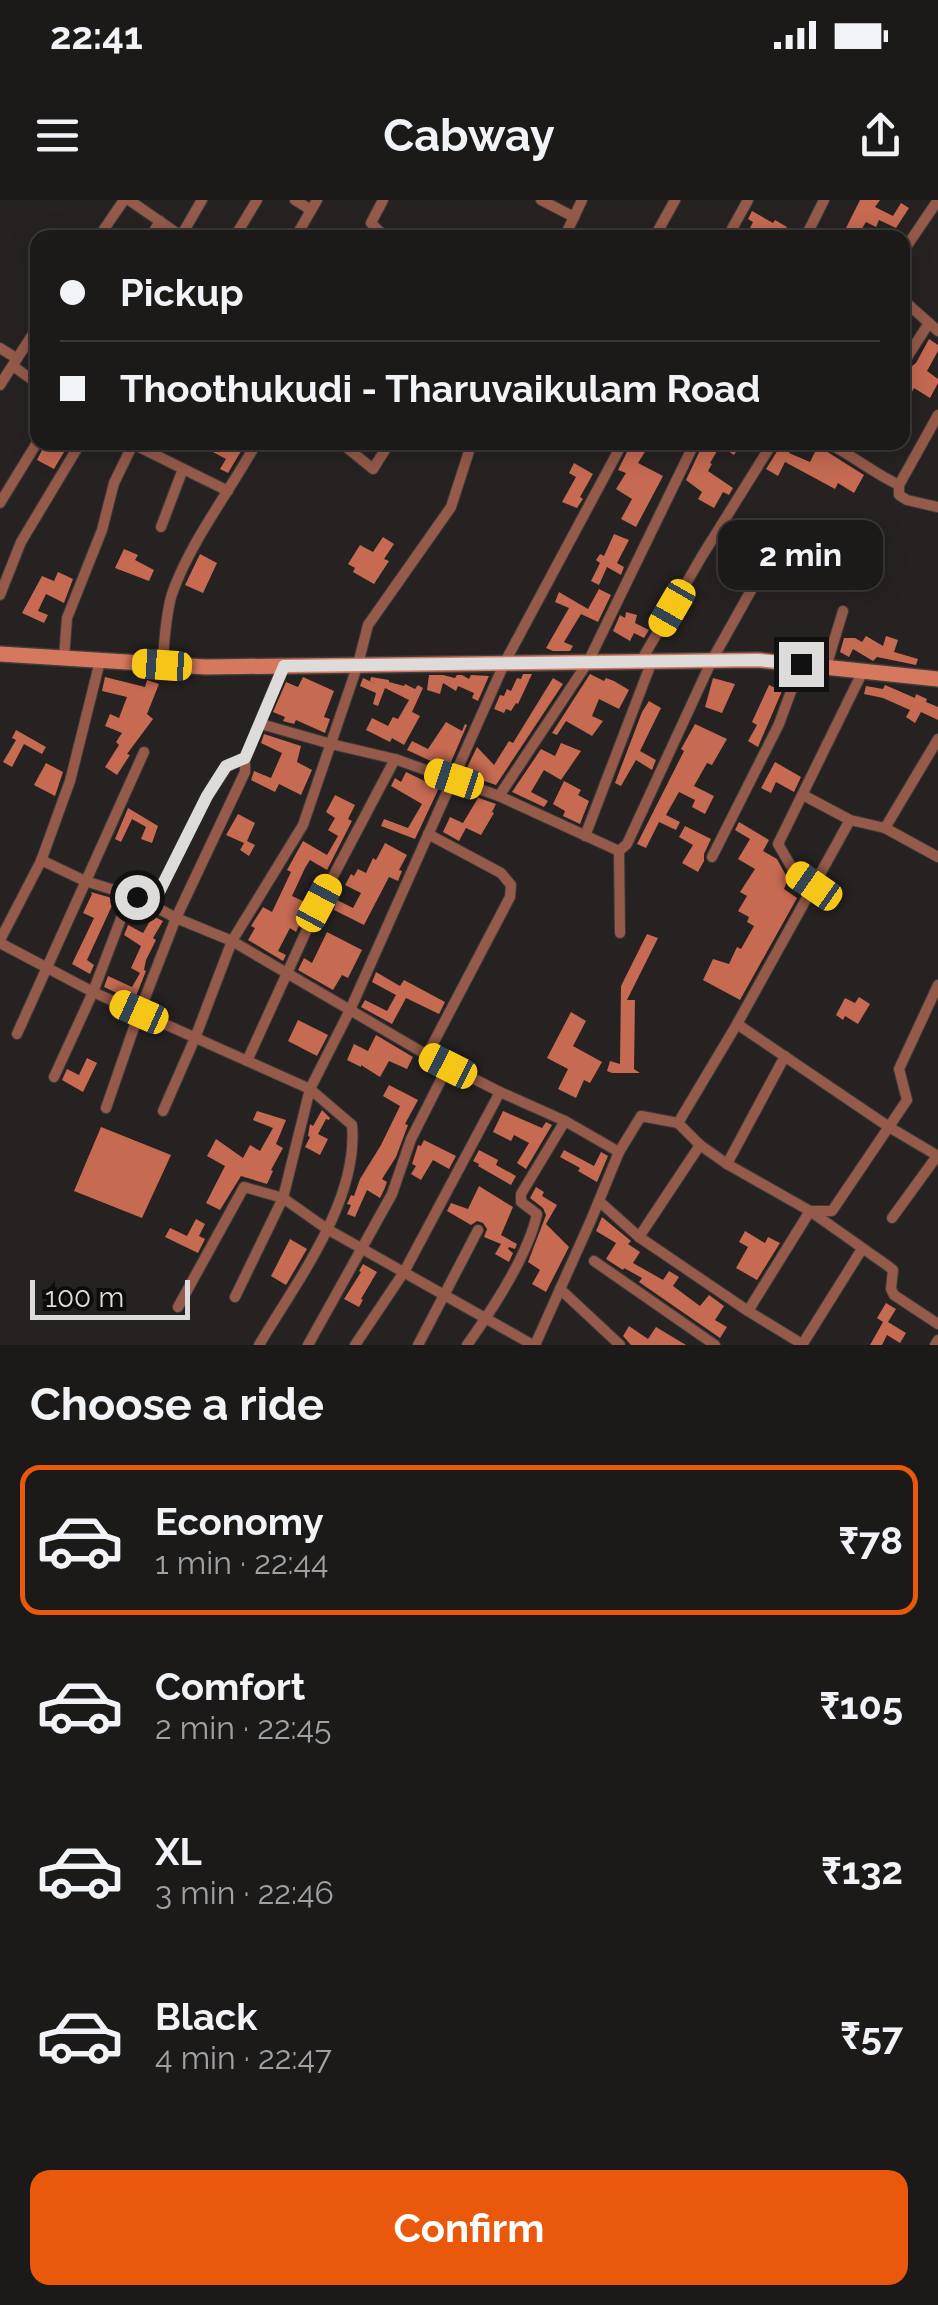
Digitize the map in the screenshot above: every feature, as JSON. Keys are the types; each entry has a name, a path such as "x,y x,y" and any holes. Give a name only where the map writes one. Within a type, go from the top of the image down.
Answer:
{"main road":[{"path":"0,654 206,668 758,660 938,679"}],"street":[{"path":"184,230 202,200"},
{"path":"239,230 257,200"},
{"path":"295,200 314,205 300,230"},
{"path":"378,230 371,223 383,200"},
{"path":"541,200 574,217"},
{"path":"568,230 582,200"},
{"path":"658,230 675,200"},
{"path":"731,230 748,200"},
{"path":"810,230 824,200"},
{"path":"910,241 938,200"},
{"path":"105,230 131,201 171,230"},
{"path":"155,230 160,221"},
{"path":"910,306 933,327 910,355"},
{"path":"0,384 30,338"},
{"path":"0,348 30,377"},
{"path":"938,415 899,485 899,496 938,507"},
{"path":"0,503 32,450"},
{"path":"0,595 21,542 76,450"},
{"path":"64,658 67,618 129,450"},
{"path":"146,450 228,491"},
{"path":"162,665 170,599 250,450"},
{"path":"350,450 373,469 385,450"},
{"path":"163,1110 232,941 303,825 368,625 452,508 470,450"},
{"path":"235,1297 283,1198 310,1089 350,1010 505,662 618,450"},
{"path":"499,796 588,662 691,450"},
{"path":"585,836 647,661 702,556 768,450"},
{"path":"854,450 879,476 899,485"},
{"path":"161,527 183,469"},
{"path":"620,933 620,851 632,836 712,660 758,578"},
{"path":"826,667 842,611"},
{"path":"100,661 70,782 41,860 0,942 93,992 310,1089 352,1126 354,1147 349,1174 327,1229 259,1345"},
{"path":"712,857 779,724 801,664"},
{"path":"106,1108 176,918 245,772 245,758 284,666"},
{"path":"814,886 795,873 778,844 864,671"},
{"path":"260,724 395,759 454,779 620,851"},
{"path":"886,828 938,739"},
{"path":"18,1034 144,752"},
{"path":"153,904 207,796 226,766 245,758"},
{"path":"247,1061 319,903 395,759"},
{"path":"803,795 850,820 886,828 938,857"},
{"path":"678,1123 850,820"},
{"path":"427,1055 510,897 511,885 501,874 428,834"},
{"path":"41,860 153,904 232,941 427,1055 619,1152"},
{"path":"54,1077 93,992 130,895"},
{"path":"810,1211 832,1211 907,1100 900,1069 938,985"},
{"path":"737,1024 938,1156 892,1218"},
{"path":"727,1164 785,1056"},
{"path":"308,1345 392,1194 411,1139 448,1066"},
{"path":"355,1345 404,1272 500,1092"},
{"path":"178,1308 244,1187 283,1198 327,1229 534,1345 619,1152 641,1116 678,1123 727,1164 810,1211 893,1270 894,1296 938,1324"},
{"path":"468,1345 520,1258 536,1218 521,1202 521,1194 564,1121"},
{"path":"639,1237 700,1145"},
{"path":"599,1201 639,1237 802,1345 862,1249"},
{"path":"748,1311 810,1211"},
{"path":"418,1345 478,1230"},
{"path":"594,1261 715,1345"},
{"path":"560,1289 620,1345"}],"building":[{"path":"860,200 880,200 875,207 893,216 901,203 909,208 896,228 879,220 876,227 866,222 861,230 845,230"},
{"path":"752,211 787,227 749,230 753,222 748,219"},
{"path":"929,339 938,345 927,371 938,379 930,398 914,388 910,395 910,368"},
{"path":"42,450 65,450 54,469 37,460"},
{"path":"209,450 242,450 228,473 220,469 226,459"},
{"path":"628,450 646,450 638,463 663,476 636,527 621,519 632,499 616,489 626,473 618,470"},
{"path":"700,450 718,450 708,471 733,488 729,495 723,492 714,508 698,499 702,492 686,480"},
{"path":"778,450 790,450 789,453 810,462 816,450 824,450 864,475 854,493 838,483 835,489 785,462 778,476 766,469"},
{"path":"574,463 593,474 577,508 562,502 576,477 569,473"},
{"path":"614,534 629,540 617,563 624,567 621,575 607,567 599,585 591,581 600,563 596,560 600,554 604,556"},
{"path":"383,537 394,544 384,559 389,561 374,584 353,572 355,568 348,564 360,545 373,552"},
{"path":"124,549 138,555 135,560 154,570 149,581 115,568"},
{"path":"200,554 217,563 203,593 185,585"},
{"path":"58,572 73,579 64,603 46,594 38,611 48,615 44,623 22,613 42,576 54,581"},
{"path":"599,589 611,595 598,622 581,614 564,642 573,646 570,651 546,648 569,608 555,602 559,592 588,609"},
{"path":"626,612 637,615 635,623 649,630 644,638 634,633 630,641 613,631 620,615 625,618"},
{"path":"866,636 883,646 886,636 898,640 894,652 918,659 916,665 877,657 873,661 853,649 849,657 840,652 844,638 862,642"},
{"path":"523,674 532,674 518,704 504,713 494,709 500,695 504,696 507,689 511,691"},
{"path":"590,674 629,690 619,709 599,699 592,716 603,721 592,736 566,721 557,735 552,733"},
{"path":"429,675 462,675 469,679 471,675 489,676 478,701 472,698 474,693 458,686 456,691 443,683 440,694 427,690"},
{"path":"105,677 145,687 147,680 159,684 147,714 153,719 117,775 105,767 122,733 105,726 110,714 119,718 127,697 102,691"},
{"path":"303,677 334,691 324,717 330,719 325,733 296,720 294,724 283,721 285,717 273,712 286,682 298,687"},
{"path":"371,677 423,688 412,712 420,716 404,745 366,730 372,718 388,726 393,717 398,719 409,700 385,688 378,706 373,704 376,693 360,686 363,678 378,685 370,681"},
{"path":"553,678 563,684 496,785 464,774 477,747 494,765 509,741 513,743"},
{"path":"713,678 735,684 722,713 705,707"},
{"path":"769,685 782,691 758,747 748,741"},
{"path":"885,685 927,699 926,702 938,707 938,720 921,712 915,723 906,717 910,710 864,694 866,686 883,689"},
{"path":"649,701 661,708 640,751 656,760 652,770 636,760 621,786 615,783"},
{"path":"446,722 462,731 467,725 448,769 407,750 412,741 428,749"},
{"path":"695,724 727,739 694,786 714,796 705,814 692,807 695,800 679,792 666,815 680,822 676,830 659,822 646,848 637,844"},
{"path":"16,730 46,747 42,754 24,744 12,767 3,762 16,740 12,738"},
{"path":"264,734 301,746 297,762 312,770 301,795 279,784 275,792 251,780 254,771 271,778 282,753 261,743"},
{"path":"561,743 581,751 561,780 544,770 531,792 548,801 544,807 512,792 541,749 555,756"},
{"path":"775,762 801,777 794,792 776,782 771,793 761,788"},
{"path":"46,763 63,772 55,796 34,785"},
{"path":"406,772 439,788 415,839 381,826 384,819 408,828 422,804 391,786 395,778 401,782"},
{"path":"564,781 581,790 578,795 589,801 580,824 563,816 565,811 553,804"},
{"path":"335,795 355,805 348,819 352,821 327,870 310,860 305,868 292,896 309,904 296,932 290,928 278,951 286,955 283,961 248,940 255,928 251,926 263,907 272,912 291,872 287,870 303,841 327,855 338,836 328,830 335,818 326,812"},
{"path":"476,797 496,804 481,835 466,828 459,841 443,832 450,817 463,823"},
{"path":"128,808 158,826 152,843 141,839 146,827 132,819 121,842 115,839"},
{"path":"238,814 255,823 247,841 255,845 249,856 240,850 244,843 226,835"},
{"path":"739,822 769,840 763,851 777,859 788,879 784,889 797,898 740,1000 703,980 713,959 729,964 754,926 747,922 749,917 738,911 747,896 740,892 755,869 738,859 750,839 735,830"},
{"path":"685,826 711,839 698,872 682,863 693,845 679,837"},
{"path":"385,843 407,855 398,881 389,877 364,925 334,910 337,900 353,908 361,893 345,885 358,869 366,873"},
{"path":"91,892 115,899 87,960 94,965 90,974 72,964 94,918 83,913"},
{"path":"153,916 163,921 153,938 156,940 134,1001 104,987 108,976 132,987 140,973 131,968 141,946 124,935 128,925 143,933"},
{"path":"327,932 362,950 348,978 342,975 333,990 298,970 304,958 312,963"},
{"path":"647,934 658,938 627,1000 635,1000 634,1069 640,1073 612,1073 607,1071 610,1061 620,1064 621,986"},
{"path":"376,972 400,986 404,980 445,1002 439,1014 406,998 392,1024 361,1007 365,1000 387,1011 396,995 372,982"},
{"path":"859,997 870,1004 858,1024 836,1015 845,998 855,1003"},
{"path":"571,1012 586,1021 573,1046 602,1062 590,1083 584,1080 576,1098 558,1089 568,1069 547,1058"},
{"path":"298,1020 328,1035 317,1056 288,1041"},
{"path":"376,1035 413,1057 407,1069 389,1061 380,1077 347,1060 354,1044 368,1051"},
{"path":"87,1058 97,1063 83,1092 62,1080 67,1069 79,1075"},
{"path":"389,1085 418,1100 405,1124 408,1125 396,1157 382,1179 387,1182 380,1198 367,1190 355,1217 347,1214 351,1205 347,1204 400,1106 383,1096"},
{"path":"322,1110 330,1118 318,1134 328,1139 320,1155 305,1147 310,1124 313,1126"},
{"path":"257,1111 286,1120 276,1144 283,1148 267,1184 241,1176 220,1210 206,1203 225,1166 207,1156 216,1139 243,1158 250,1145 260,1151 273,1128 253,1120"},
{"path":"503,1111 542,1128 546,1122 552,1125 526,1169 517,1163 529,1143 514,1135 511,1141 493,1132"},
{"path":"101,1127 171,1155 142,1218 74,1191"},
{"path":"424,1140 456,1156 449,1169 433,1160 421,1180 411,1174 418,1145"},
{"path":"479,1150 516,1176 511,1185 473,1161"},
{"path":"564,1150 594,1166 601,1152 608,1156 597,1182 560,1157"},
{"path":"479,1186 513,1207 501,1235 517,1244 515,1249 508,1249 513,1253 509,1262 495,1254 501,1244 484,1237 487,1229 483,1223 471,1225 447,1211 451,1203 468,1209"},
{"path":"536,1187 557,1205 546,1224 569,1247 546,1292 532,1284 540,1270 528,1262 546,1215 530,1198"},
{"path":"602,1217 640,1252 633,1263 663,1280 669,1271 679,1277 673,1286 700,1306 709,1295 724,1306 715,1320 727,1327 720,1338 639,1282 642,1278 606,1259 616,1243 596,1231"},
{"path":"196,1219 205,1224 199,1236 205,1239 198,1253 165,1237 170,1228 187,1236"},
{"path":"745,1231 765,1243 768,1237 780,1243 757,1280 736,1268 748,1247 739,1242"},
{"path":"290,1239 307,1249 286,1285 271,1276"},
{"path":"363,1264 377,1272 359,1307 344,1299"},
{"path":"886,1303 896,1309 888,1322 906,1333 900,1343 887,1335 882,1345 870,1345 883,1322 877,1318"},
{"path":"629,1326 648,1339 656,1327 686,1345 631,1345 623,1336"}],"route":[{"path":"137,897 153,904 207,796 226,766 245,758 284,666 758,660 801,664"}]}
